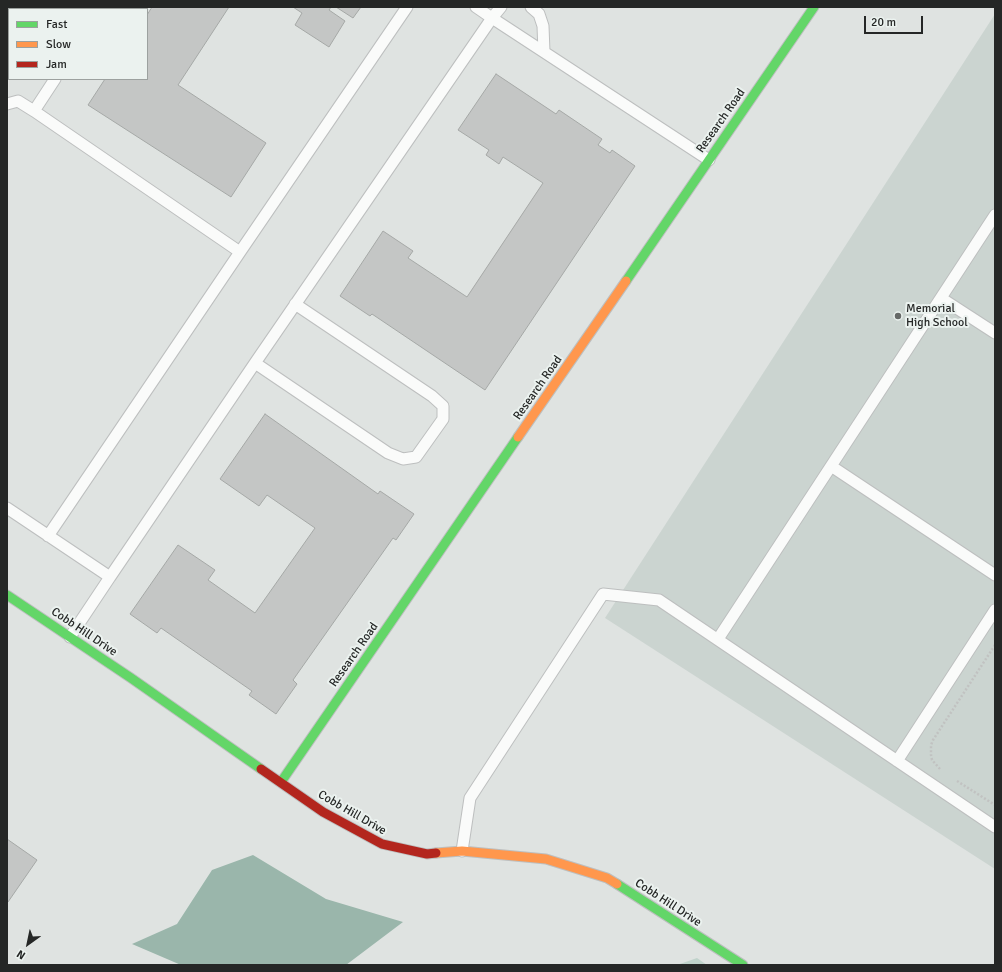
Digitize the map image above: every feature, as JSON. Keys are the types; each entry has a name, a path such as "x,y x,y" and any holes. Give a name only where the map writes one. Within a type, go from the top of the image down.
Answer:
{"street":[{"name":"Research Road","path":"281,782 814,7"},
{"name":"Cobb Hill Drive","path":"7,595 138,683 324,812 382,844 428,854 462,851 546,859 607,878 743,965"}],"lane":[{"path":"48,536 407,7"},
{"path":"476,7 708,160"},
{"path":"70,637 295,304 501,7"},
{"path":"531,7 539,14 543,26 544,52"},
{"path":"34,111 54,80"},
{"path":"7,104 18,101 34,111 240,252"},
{"path":"718,640 995,215"},
{"path":"941,298 995,332"},
{"path":"255,363 388,453 403,459 416,457 443,419 443,406 432,396 295,304"},
{"path":"832,466 995,575"},
{"path":"7,508 110,577"},
{"path":"462,851 470,798 603,594 659,600 995,827"},
{"path":"897,760 995,610"}],"path":[{"path":"946,773 939,769 932,760 930,755 931,745 995,645"},
{"path":"952,777 995,805"}],"shaded area":[{"name":"Memorial High School","path":"995,14 995,869 605,618"},
{"path":"253,855 326,899 403,922 346,965 181,965 132,944 177,924 212,870"},
{"path":"697,958 707,965 677,965"}],"building":[{"path":"152,7 229,7 178,85 266,143 231,197 88,105 104,80 148,80 148,13"},
{"path":"293,7 331,7 329,10 345,21 329,47 295,25 302,13"},
{"path":"336,7 361,7 353,18"},
{"path":"496,74 556,114 559,110 602,139 598,145 610,153 612,150 635,166 485,390 372,314 370,316 340,296 383,231 413,251 408,258 467,297 543,183 503,157 499,164 486,155 489,150 458,130"},
{"path":"265,414 378,494 380,491 414,514 396,540 393,538 293,680 297,684 276,714 249,695 252,691 161,628 157,633 130,614 178,545 215,570 208,580 255,613 315,528 267,495 259,506 220,479"},
{"path":"7,839 37,860 8,902 7,901"}],"traffic: fast":[{"path":"626,281 814,7"},
{"path":"281,782 518,437"},
{"path":"7,595 131,678 261,769"},
{"path":"617,884 743,965"}],"traffic: slow":[{"path":"518,437 626,281"},
{"path":"436,853 462,851 546,859 607,878 617,884"}],"traffic: jam":[{"path":"261,769 323,812 382,844 427,854 436,853"}],"place":[{"name":"Memorial High School","path":"898,316"}]}
